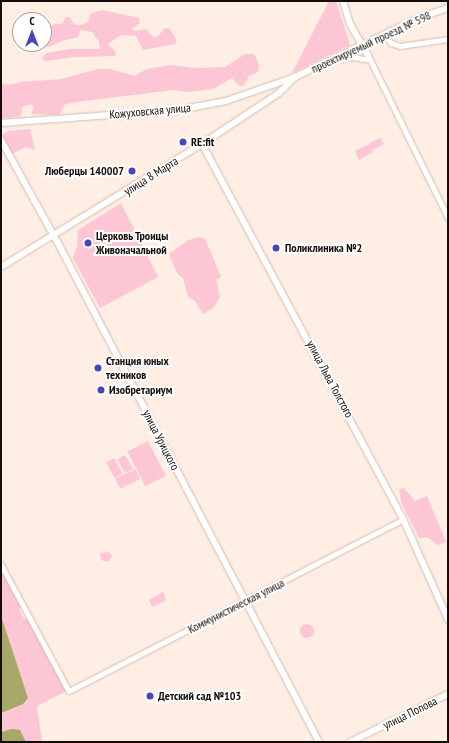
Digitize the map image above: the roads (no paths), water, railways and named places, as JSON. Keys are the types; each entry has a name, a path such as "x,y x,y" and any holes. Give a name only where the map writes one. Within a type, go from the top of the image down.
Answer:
{"street":[{"path":"343,1 350,24 362,44 448,217"},
{"name":"проектируемый проезд № 598","path":"295,77 362,44 448,8"},
{"path":"385,34 391,43 400,46 448,39"},
{"path":"328,61 352,57 369,58"},
{"name":"Кожуховская улица","path":"1,123 179,110 226,101 295,77"},
{"name":"улица 8 Марта","path":"1,267 202,144 268,100 295,77"},
{"path":"262,89 270,92 268,100"},
{"name":"улица Урицкого","path":"1,140 53,235 319,742"},
{"name":"улица Льва Толстого","path":"202,144 403,519 448,619"},
{"name":"Коммунистическая улица","path":"1,564 68,691 245,602 403,519"},
{"name":"улица Попова","path":"350,742 448,694"}],"place":[{"name":"RE:fit","path":"183,142"},
{"name":"Люберцы 140007","path":"132,171"},
{"name":"Церковь Троицы Живоначальной","path":"88,243"},
{"name":"Поликлиника №2","path":"276,248"},
{"name":"Станция юных техников","path":"98,368"},
{"name":"Изобретариум","path":"101,390"},
{"name":"Детский сад №103","path":"150,696"}]}
